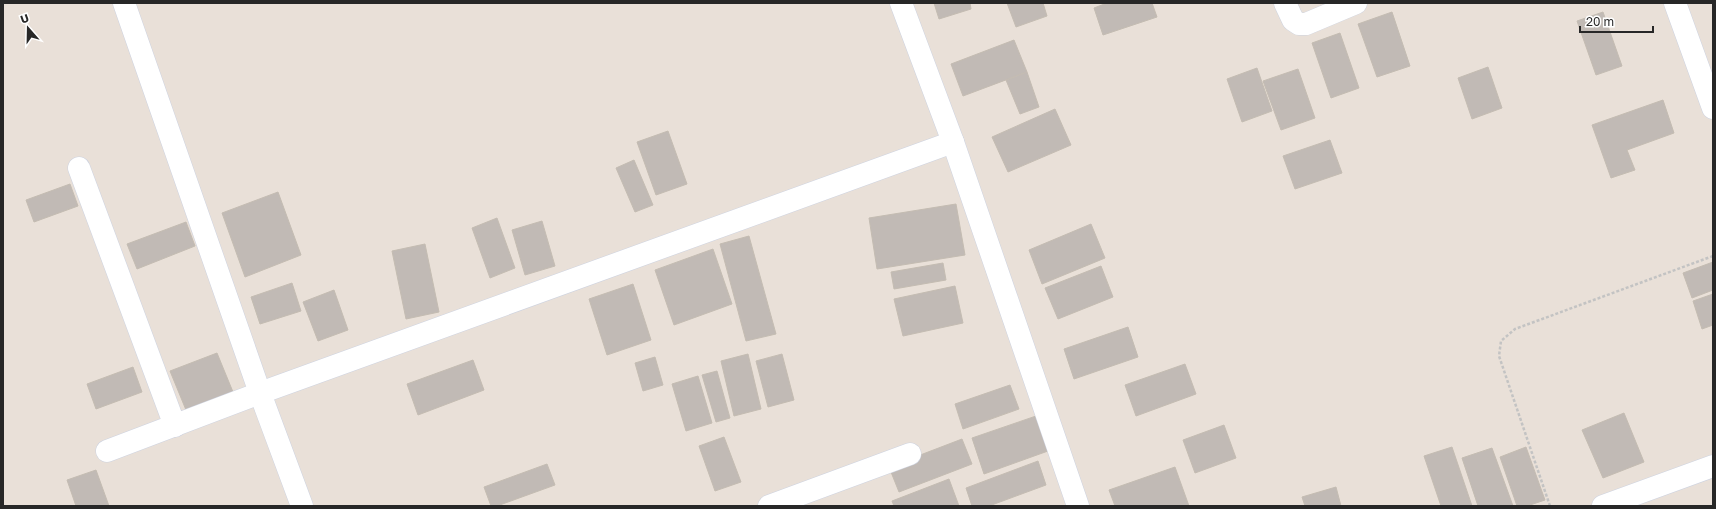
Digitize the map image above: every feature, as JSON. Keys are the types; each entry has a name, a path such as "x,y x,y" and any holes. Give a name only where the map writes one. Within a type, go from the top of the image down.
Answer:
{"street":[{"path":"124,3 260,393 302,506"},
{"path":"901,3 953,142 1078,506"},
{"path":"1285,3 1293,20 1299,24 1306,24 1356,3"},
{"path":"1675,3 1713,108"},
{"path":"107,451 260,393 953,142"},
{"path":"79,168 175,426"},
{"path":"769,506 910,454"},
{"path":"1603,506 1713,466"}],"path":[{"path":"1550,506 1499,356 1501,341 1515,329 1713,256"}],"building":[{"path":"934,3 970,3 971,9 939,19"},
{"path":"1007,3 1043,3 1047,16 1016,27"},
{"path":"1107,3 1152,3 1157,17 1103,35 1094,8"},
{"path":"1392,12 1410,66 1377,77 1358,24"},
{"path":"1603,12 1622,66 1596,75 1577,21"},
{"path":"1340,33 1359,88 1331,98 1312,43"},
{"path":"1014,40 1027,72 963,96 951,64"},
{"path":"1488,67 1502,108 1472,119 1458,78"},
{"path":"1257,68 1272,111 1242,122 1227,79"},
{"path":"1298,69 1315,118 1281,130 1263,81"},
{"path":"1027,72 1039,107 1020,114 1006,80"},
{"path":"1663,100 1674,133 1627,150 1635,170 1611,178 1592,125"},
{"path":"1055,109 1071,145 1008,172 992,137"},
{"path":"668,131 687,184 656,195 637,142"},
{"path":"1330,140 1342,173 1295,189 1283,156"},
{"path":"634,160 653,205 635,212 616,168"},
{"path":"70,184 78,206 34,222 26,200"},
{"path":"278,192 301,255 245,277 222,213"},
{"path":"956,204 965,255 877,269 869,218"},
{"path":"497,218 515,268 490,278 472,228"},
{"path":"542,221 555,266 525,275 512,230"},
{"path":"186,222 195,246 137,269 127,244"},
{"path":"1091,224 1105,258 1042,284 1029,250"},
{"path":"749,236 776,334 746,341 720,244"},
{"path":"425,244 439,312 406,319 392,251"},
{"path":"713,249 732,304 674,325 655,270"},
{"path":"1713,262 1713,290 1692,298 1683,273"},
{"path":"943,263 946,280 894,289 891,272"},
{"path":"1101,266 1113,297 1058,319 1045,288"},
{"path":"292,283 301,311 260,324 251,297"},
{"path":"633,284 651,340 607,355 589,299"},
{"path":"955,286 963,323 903,336 894,299"},
{"path":"334,290 348,330 318,341 303,302"},
{"path":"1713,294 1713,325 1702,329 1693,301"},
{"path":"1128,327 1138,357 1074,379 1064,349"},
{"path":"217,353 233,392 186,410 170,371"},
{"path":"748,354 761,409 734,416 721,361"},
{"path":"782,354 794,400 768,407 756,361"},
{"path":"655,357 663,385 643,391 635,363"},
{"path":"473,360 484,390 418,415 407,384"},
{"path":"1185,364 1196,394 1136,416 1125,385"},
{"path":"133,367 142,392 96,409 87,384"},
{"path":"717,371 730,418 716,422 702,375"},
{"path":"698,376 712,423 686,431 672,384"},
{"path":"1010,385 1019,409 963,429 955,404"},
{"path":"1624,413 1644,462 1603,478 1582,430"},
{"path":"1036,416 1048,451 984,474 972,438"},
{"path":"1224,425 1236,458 1195,473 1183,440"},
{"path":"724,437 741,482 715,491 699,446"},
{"path":"962,439 972,464 899,492 889,467"},
{"path":"1452,447 1472,506 1441,506 1424,456"},
{"path":"1526,447 1545,500 1527,506 1517,506 1500,457"},
{"path":"1492,448 1513,506 1478,506 1462,458"},
{"path":"1038,461 1046,485 989,506 972,506 966,488"},
{"path":"547,464 555,485 497,506 491,506 484,487"},
{"path":"1175,467 1189,506 1115,506 1109,490"},
{"path":"96,470 109,506 76,506 67,480"},
{"path":"949,479 959,506 894,506 892,501"},
{"path":"1336,487 1341,506 1305,506 1302,497"}]}
